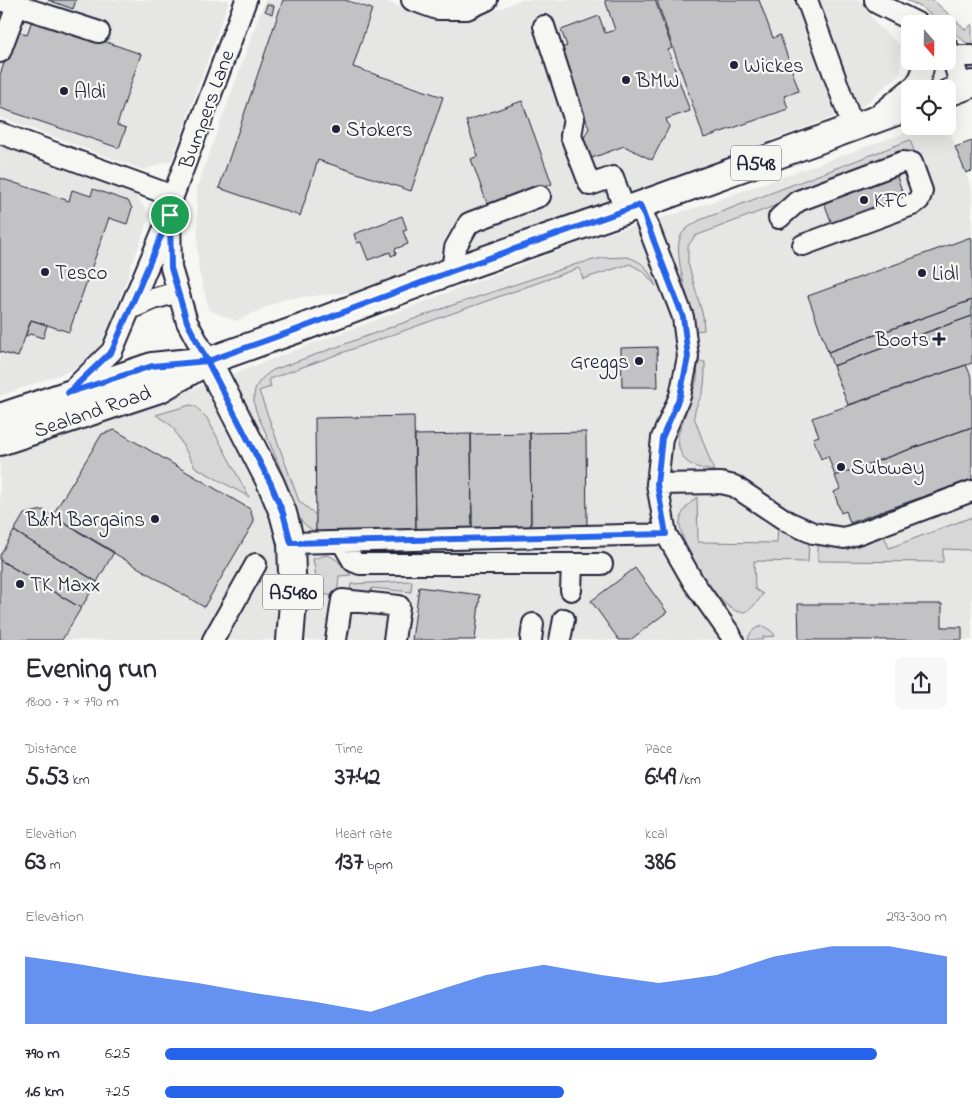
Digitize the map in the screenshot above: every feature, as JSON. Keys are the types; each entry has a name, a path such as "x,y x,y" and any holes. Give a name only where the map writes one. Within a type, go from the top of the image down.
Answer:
{"main road":[{"name":"Sealand Road","path":"0,442 160,388 208,361 452,271 901,110"},
{"name":"Sealand Road","path":"0,417 152,366 208,361"},
{"name":"A5480","path":"208,361 271,484 283,513 291,543 293,603 290,640"}],"street":[{"name":"Bumpers Lane","path":"208,361 187,322 171,268 171,205 246,0"},
{"path":"412,0 437,9 467,9 488,0"},
{"path":"807,0 863,124 901,96"},
{"path":"875,0 877,4 901,17"},
{"path":"0,52 8,3 99,32"},
{"path":"544,26 574,118 571,136 590,186 613,177 632,208 683,317 688,357 680,396 662,438 657,484 666,534 694,583 733,640"},
{"path":"956,53 972,56"},
{"path":"955,70 960,89"},
{"path":"0,132 171,205 112,351 68,393"},
{"path":"779,218 798,201 902,162 912,163 922,191 919,200 912,205 803,245"},
{"path":"452,271 456,248 469,223 540,196"},
{"path":"130,309 178,292"},
{"path":"657,484 721,483 734,486 788,522 802,529 813,533 844,538 972,492"},
{"path":"291,543 666,534"},
{"path":"342,542 353,561 360,564 602,564"},
{"path":"213,640 256,564"},
{"path":"571,590 572,564"},
{"path":"336,640 342,600 399,606 394,640"},
{"path":"560,640 564,619"}],"shaded area":[{"path":"0,0 229,0 172,160 144,170 0,117"},
{"path":"265,0 383,0 431,20 492,12 520,0 860,0 877,25 900,45 901,73 863,106 713,162 355,292 284,299 236,321 209,310 198,267 197,187"},
{"path":"906,0 933,0 950,15 931,15 921,7"},
{"path":"956,21 966,30 972,24 972,45 956,35"},
{"path":"901,134 951,135 972,190 972,640 0,640 0,457 222,378 592,238 695,208"},
{"path":"910,140 916,156 695,236 688,246 688,263 703,316 704,330 696,331 679,258 680,238 686,230 700,220"},
{"path":"0,146 135,194 150,215 109,328 98,348 72,370 0,396"},
{"path":"627,257 638,261 645,267 656,286 644,272 630,264 583,279 579,268 269,379 271,387 259,391 299,501 316,515 316,532 308,527 297,515 255,407 255,390 265,376 273,370 447,307 577,264 602,258"},
{"path":"698,362 705,362 705,380 694,417 714,471 692,465 687,462 680,451 678,435 697,380"},
{"path":"190,405 195,406 207,418 249,497 195,467 172,426 156,415"},
{"path":"697,497 698,542 777,543 778,525 809,541 808,562 754,561 755,589 763,594 755,605 747,611 735,610 724,603 703,576 681,532 680,522 682,514"},
{"path":"972,517 972,550 943,549 943,562 818,561 818,544 833,547 854,546 884,536 889,548"},
{"path":"326,555 337,560 351,575 339,576 337,596 319,594 313,559"},
{"path":"412,581 411,592 372,588 369,599 349,597 351,584"},
{"path":"763,626 772,631 775,636 763,637 763,640 748,640 753,630"}],"building":[{"path":"48,0 76,0 73,9"},
{"name":"Stokers","path":"283,0 345,0 372,9 353,67 443,97 411,191 318,160 300,216 219,188"},
{"name":"BMW","path":"605,0 655,0 672,48 668,50 690,111 666,119 669,127 652,160 624,146 584,161 579,148 589,128 561,48 567,46 561,30 599,16 605,33 615,30"},
{"name":"Wickes","path":"759,0 773,38 780,35 799,91 784,96 788,109 704,138 657,1"},
{"path":"267,4 274,6 272,14 265,11"},
{"name":"Aldi","path":"33,17 141,54 117,125 126,128 119,148 0,108 0,75 15,31 27,35"},
{"path":"522,101 552,184 488,206 471,159 478,156 466,121"},
{"path":"972,141 972,171 966,173 955,147"},
{"name":"KFC","path":"895,171 906,202 832,224 822,197"},
{"name":"Tesco","path":"0,178 69,201 72,190 91,196 93,189 128,201 132,208 127,224 109,218 69,332 31,320 18,357 0,352"},
{"path":"402,216 407,230 403,231 408,244 395,249 396,254 391,256 390,252 368,260 361,242 357,243 354,234"},
{"name":"Lidl","path":"971,237 972,300 828,352 808,296"},
{"path":"972,300 972,316 833,366 828,352"},
{"name":"Boots","path":"972,316 972,363 848,405 833,366"},
{"path":"31,320 47,325 43,338 30,334 25,337"},
{"path":"657,347 658,387 622,387 621,348"},
{"path":"966,365 972,378 972,427 835,476 828,456 821,459 813,438 819,436 812,418"},
{"path":"414,416 416,531 316,532 315,418"},
{"path":"972,427 972,479 850,523 846,511 841,513 834,492 840,489 835,476"},
{"name":"B&M Bargains","path":"115,430 250,509 254,522 204,607 52,516 102,434"},
{"path":"586,432 587,528 531,529 530,433"},
{"path":"530,433 531,529 472,530 471,434"},
{"path":"471,434 472,530 416,531 415,435"},
{"path":"43,510 114,552 97,582 14,531 24,514"},
{"path":"14,531 97,582 81,608 0,560 0,555"},
{"name":"TK Maxx","path":"0,560 81,608 62,640 0,640"},
{"path":"635,568 667,612 630,640 619,640 591,601"},
{"path":"419,587 480,595 475,640 412,640"},
{"path":"798,604 942,604 942,627 962,627 962,640 799,640"}],"place":[{"name":"Wickes","path":"734,65"},
{"name":"BMW","path":"626,80"},
{"name":"Aldi","path":"64,91"},
{"name":"Stokers","path":"336,129"},
{"name":"KFC","path":"864,200"},
{"name":"Tesco","path":"45,272"},
{"name":"Lidl","path":"922,273"},
{"name":"Boots","path":"939,339"},
{"name":"Greggs","path":"639,361"},
{"name":"Subway","path":"841,467"},
{"name":"B&M Bargains","path":"155,519"},
{"name":"TK Maxx","path":"20,584"}],"route":[{"path":"170,215 112,351 68,393 152,366 208,361 452,271 640,205 683,317 688,357 680,396 662,438 657,484 666,534 291,543 283,513 271,484 208,361 187,322 171,268 170,215"}]}
